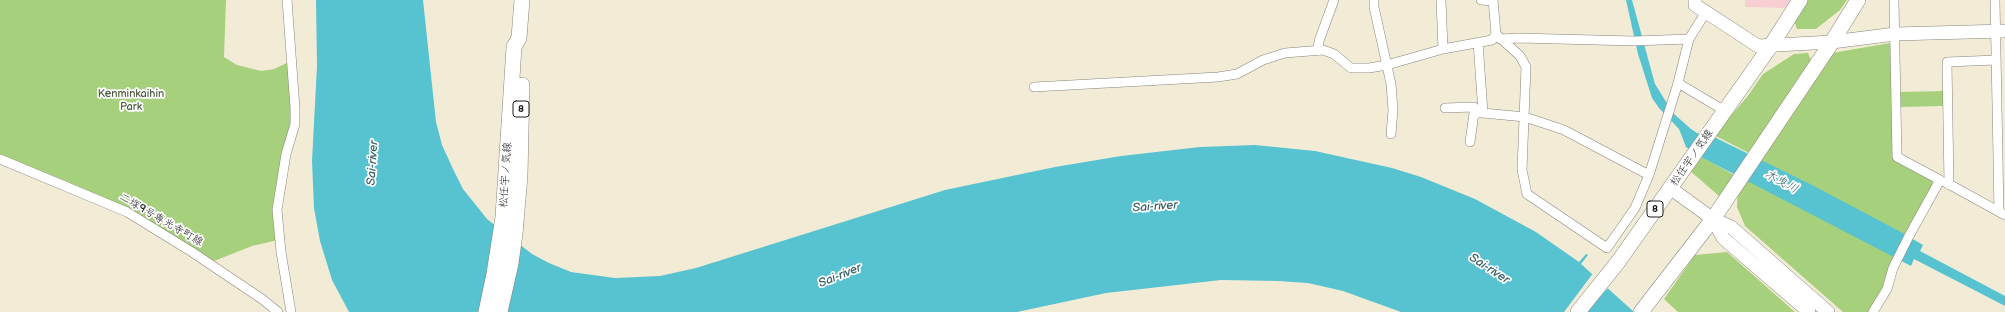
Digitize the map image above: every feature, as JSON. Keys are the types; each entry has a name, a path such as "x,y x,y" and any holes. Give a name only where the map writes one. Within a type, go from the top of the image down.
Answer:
{"main road":[{"name":"松任宇ノ気線","path":"500,312 513,248 513,177 523,47 519,38 522,0"},
{"path":"1695,0 1695,5 1758,46 1772,44 1832,42 1895,34 2001,32"},
{"name":"松任宇ノ気線","path":"1578,312 1618,262 1725,112 1772,44 1800,0"},
{"path":"1641,312 1713,219 1832,42 1858,0"},
{"name":"松任宇ノ気線","path":"486,312 513,177"},
{"path":"1670,188 1713,219 1731,227 1828,312"},
{"path":"1713,219 1723,238 1809,312"}],"street":[{"path":"287,0 295,124 286,154 277,210 281,252 291,312"},
{"path":"1318,51 1319,41 1334,0"},
{"path":"1374,0 1374,8 1387,65 1393,110 1391,134"},
{"path":"1441,0 1443,48"},
{"path":"1481,0 1493,1 1498,37 1520,56 1526,67 1522,170 1526,194 1607,248 1635,208 1649,176 1665,120 1678,83 1689,40 1706,12"},
{"path":"1894,0 1898,157 2002,213 2001,98 1996,60 2001,32 1995,0"},
{"path":"1034,87 1218,77 1237,74 1263,60 1285,53 1323,50 1334,54 1351,68 1387,65 1443,48 1492,40 1498,37 1634,41 1649,39 1689,40"},
{"path":"1470,142 1479,113 1478,42"},
{"path":"1949,185 1947,62 1996,60"},
{"path":"1678,83 1725,112"},
{"path":"1445,108 1474,107 1479,113 1525,117 1564,130 1649,176"},
{"name":"二塚9号専光寺町線","path":"0,158 127,212 192,252 262,299 278,312"},
{"path":"1873,312 1887,289 1896,260 1940,180"}],"shaded area":[{"path":"1745,0 1790,0 1785,8 1745,7"}],"green space":[{"name":"Kenminkaihin Park","path":"0,0 226,0 224,57 237,65 261,71 274,69 289,62 293,117 286,141 278,240 252,246 214,261 134,211 63,180 0,155"},
{"path":"1807,0 1847,0 1840,10 1816,29 1797,29 1794,20"},
{"path":"1890,43 1894,159 1931,180 1933,184 1883,288 1869,312 1843,312 1745,226 1737,207 1738,188 1832,53"},
{"path":"1808,53 1811,60 1749,153 1714,135 1747,97 1763,74 1794,54"},
{"path":"1943,91 1943,106 1899,107 1899,92"},
{"path":"1700,156 1734,175 1719,196 1689,170"},
{"path":"1727,252 1795,312 1678,312 1664,299 1695,255"}],"water":[{"name":"Sai-river","path":"316,0 423,0 436,122 442,145 463,189 487,219 532,254 571,272 615,278 660,276 696,268 945,190 1055,167 1121,156 1200,147 1255,145 1315,151 1392,168 1421,177 1475,199 1536,232 1579,262 1586,254 1588,255 1581,264 1634,312 1401,312 1343,291 1308,283 1221,280 1106,293 1017,312 349,312 332,280 320,241 314,208 312,161 317,66"},
{"name":"木曳川","path":"1626,0 1632,0 1655,84 1673,113 1691,129 1697,133 1714,137 1810,184 1899,231 1923,245 1920,251 2005,296 2005,306 1914,259 1911,266 1701,157 1686,147 1679,129 1659,108 1652,98 1638,54"}],"pier":[{"path":"1594,272 1610,286 1585,312 1564,312"}]}
